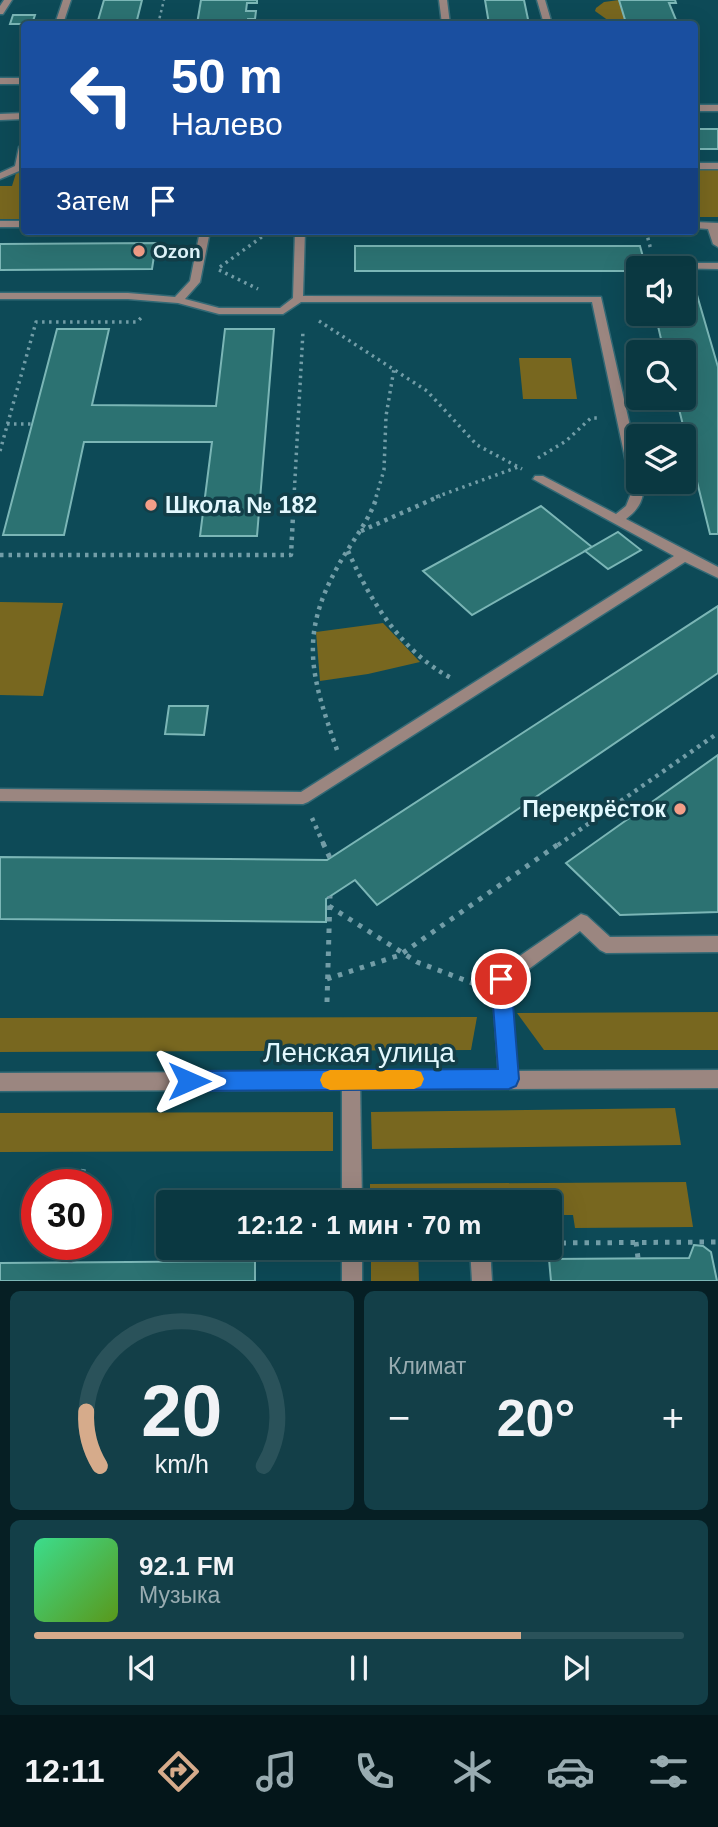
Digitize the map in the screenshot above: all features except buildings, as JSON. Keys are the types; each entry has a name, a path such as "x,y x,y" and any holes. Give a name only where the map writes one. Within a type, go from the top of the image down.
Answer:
{"street":[{"path":"0,12 8,0"},
{"path":"61,21 67,0"},
{"path":"443,0 446,21"},
{"path":"541,0 547,21"},
{"path":"0,81 21,81"},
{"path":"698,108 718,108"},
{"path":"0,117 21,116"},
{"path":"0,176 21,166"},
{"path":"698,166 718,166"},
{"path":"0,224 21,224"},
{"path":"715,225 718,244"},
{"path":"178,300 195,282 204,235"},
{"path":"295,302 300,235"},
{"path":"696,266 718,266"},
{"path":"0,296 128,296 178,300 219,311 283,311 295,302 597,299 638,491 632,508 617,520"},
{"path":"539,479 718,573"},
{"path":"0,795 303,798 684,556"},
{"path":"509,1079 501,979 580,921 606,945 718,944"},
{"name":"Ленская улица","path":"0,1082 718,1079"},
{"path":"351,1080 352,1190"},
{"path":"352,1260 352,1281"},
{"path":"481,1260 482,1281"}],"path":[{"path":"159,21 164,0"},
{"path":"264,235 216,269 295,302 427,391 477,444 539,479"},
{"path":"0,450 36,321 137,322 151,308 178,300"},
{"path":"0,555 291,555 303,331"},
{"path":"349,769 336,747 317,692 311,634 321,599 372,511 384,470 386,416 394,369"},
{"path":"532,461 566,442 591,418 622,418"},
{"path":"8,424 32,424"},
{"path":"360,532 441,495 525,464"},
{"path":"348,551 359,578 384,618 444,675 478,689"},
{"path":"327,979 400,955 718,733"},
{"path":"303,798 330,858"},
{"path":"327,1002 330,897"},
{"path":"329,906 400,955 454,979 480,985 481,993"},
{"path":"83,1169 84,1165"},
{"path":"636,1242 638,1258"},
{"path":"562,1243 718,1242"}],"shaded area":[{"path":"619,0 625,21 609,21 595,11 604,2"},
{"path":"17,170 21,170 21,219 0,219 0,186 12,186"},
{"path":"698,170 718,170 718,217 698,217"},
{"path":"519,358 571,358 577,399 523,399"},
{"path":"0,602 63,603 43,696 0,695"},
{"path":"383,623 420,662 320,681 316,632"},
{"path":"718,1012 718,1050 544,1050 517,1013"},
{"path":"477,1017 471,1050 0,1052 0,1018"},
{"path":"675,1108 681,1145 372,1149 371,1112"},
{"path":"333,1112 333,1151 0,1152 0,1113"},
{"path":"686,1182 693,1227 575,1228 573,1215 562,1215 562,1190 370,1190 370,1184"},
{"path":"371,1260 418,1260 419,1281 371,1281"}],"slow traffic":[{"path":"330,1080 414,1079"}],"place":[{"name":"Ozon","path":"139,251"},
{"name":"Школа № 182","path":"151,505"},
{"name":"Перекрёсток","path":"680,809"}],"route":[{"path":"189,1081 509,1079 501,979"}]}
